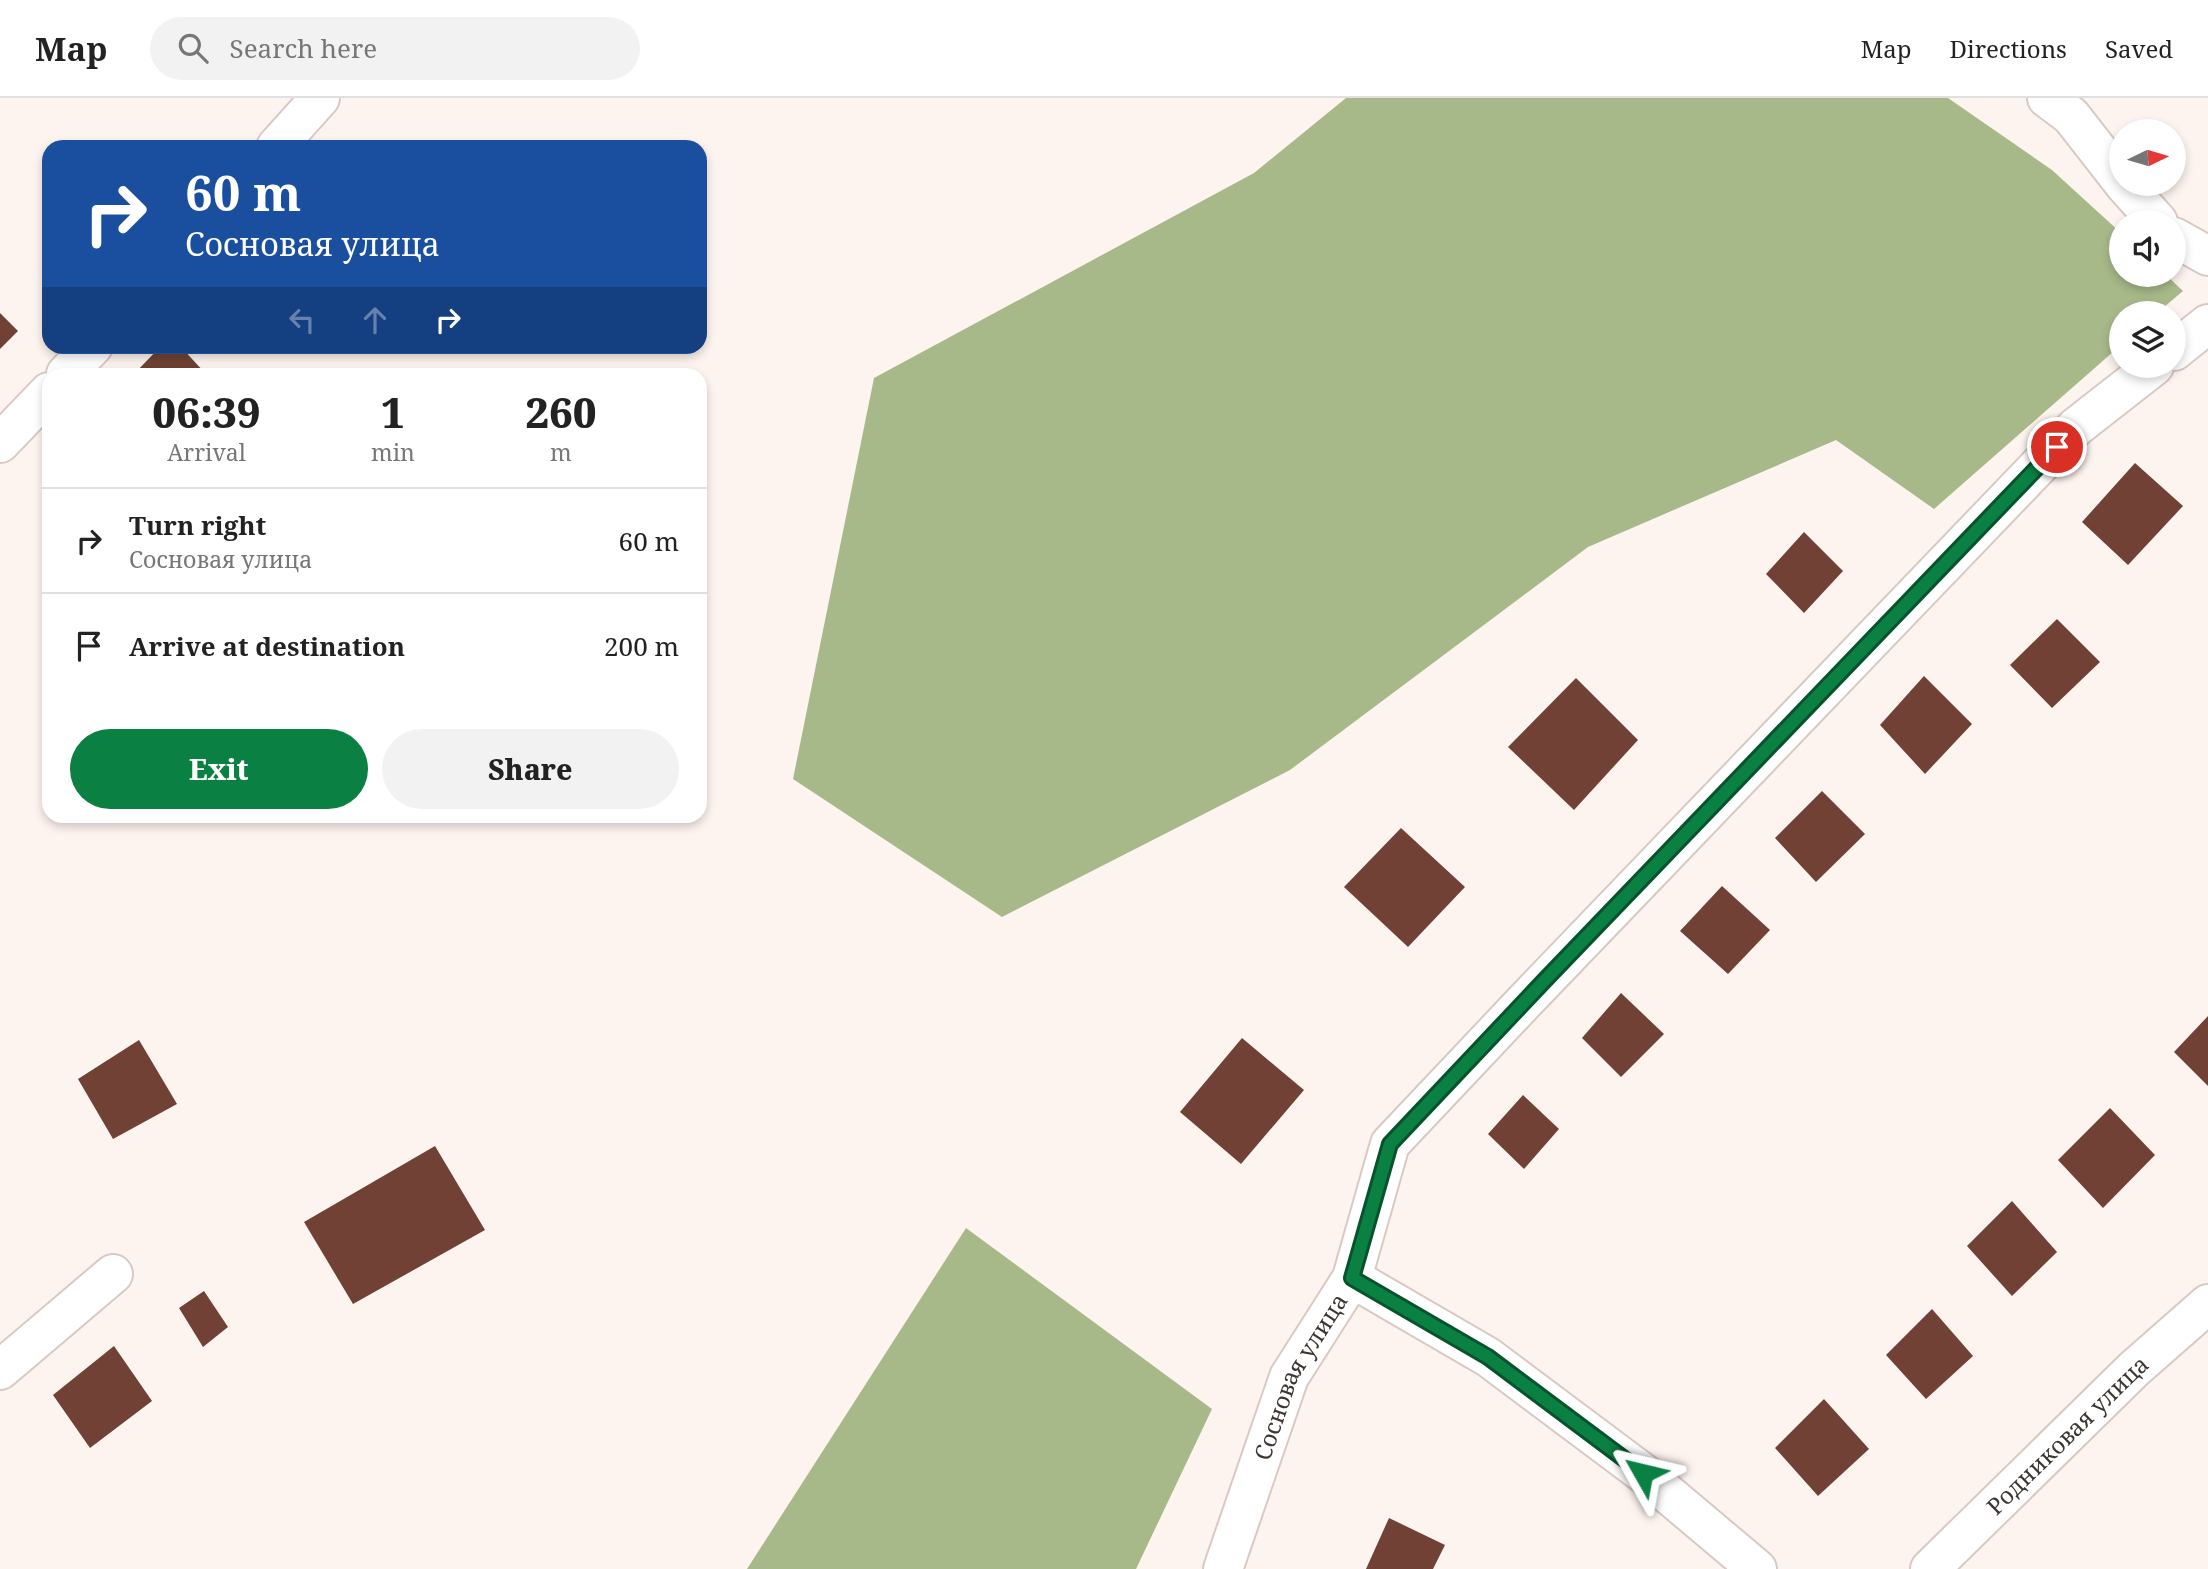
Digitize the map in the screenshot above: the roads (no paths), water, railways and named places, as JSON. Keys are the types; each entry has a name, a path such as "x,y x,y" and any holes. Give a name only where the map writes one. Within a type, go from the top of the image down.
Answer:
{"street":[{"path":"282,140 320,98"},
{"path":"2047,98 2071,116 2109,164"},
{"path":"2135,196 2148,210"},
{"path":"2186,244 2208,256"},
{"path":"2186,341 2208,324"},
{"path":"72,368 85,354"},
{"name":"Сосновая улица","path":"1223,1569 1289,1377 1352,1278 1390,1144 2076,427 2139,378"},
{"path":"0,443 42,399"},
{"path":"0,1370 113,1274"},
{"path":"1352,1278 1488,1357 1643,1473 1757,1569"},
{"name":"Родниковая улица","path":"1930,1569 2134,1369 2208,1304"}]}
